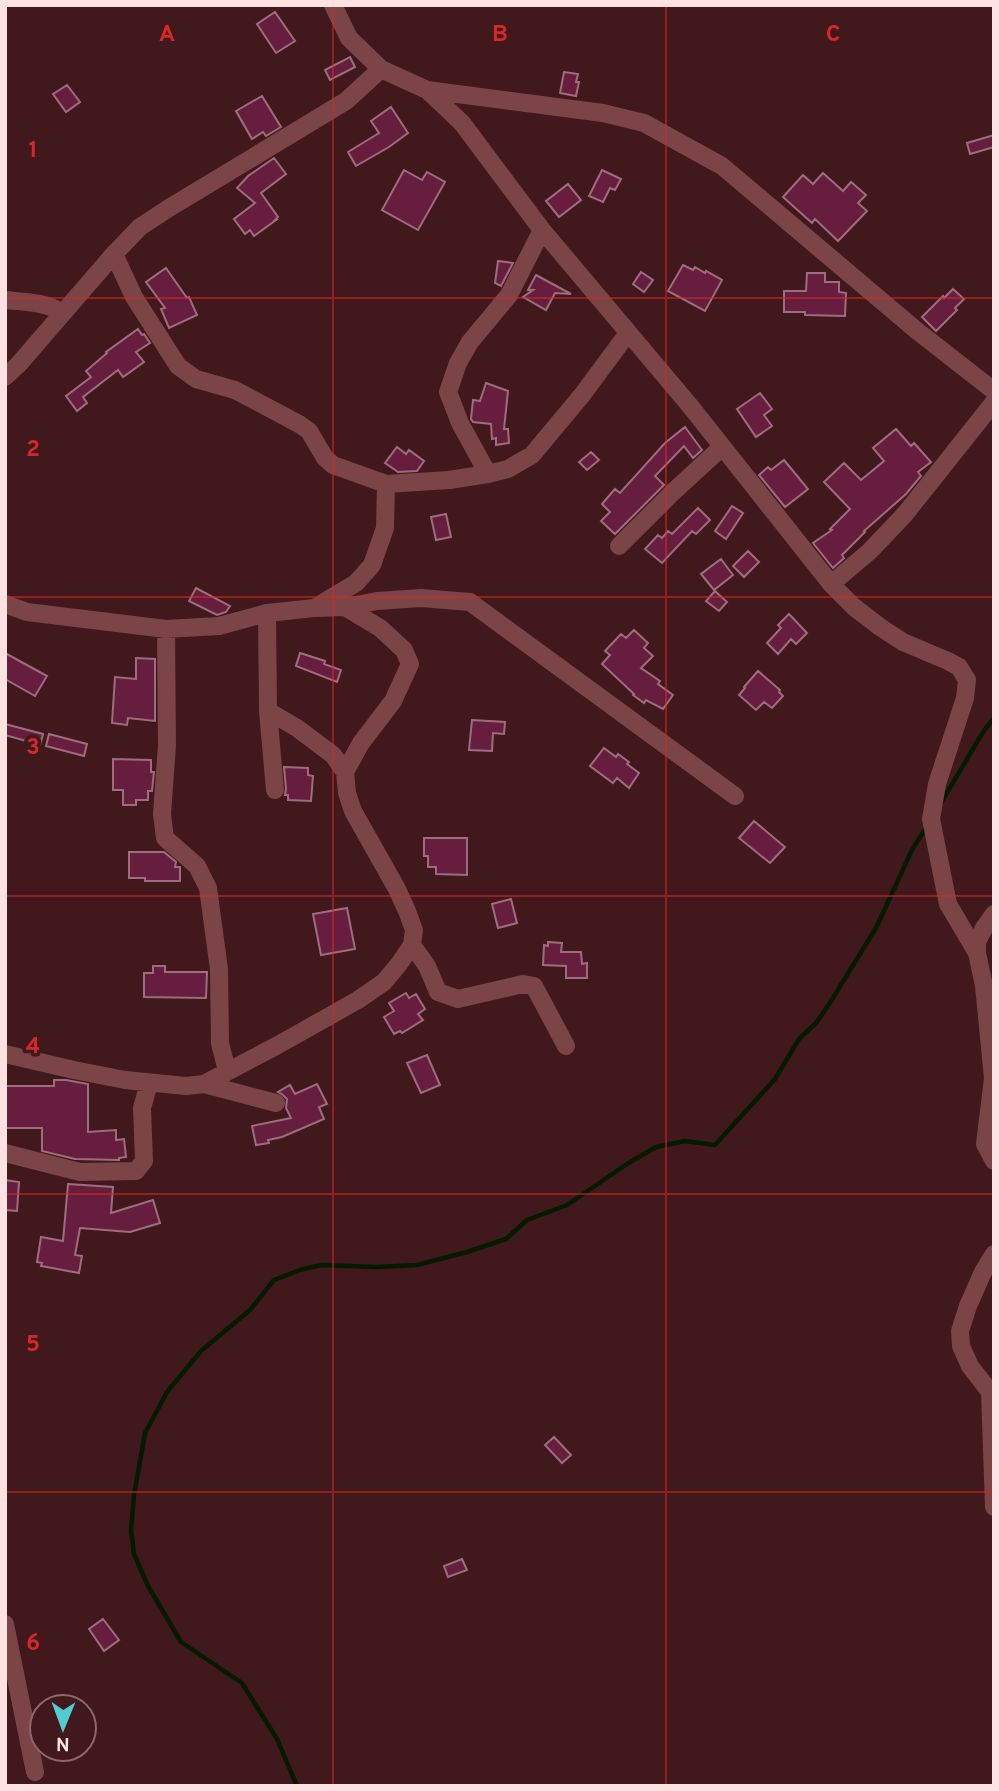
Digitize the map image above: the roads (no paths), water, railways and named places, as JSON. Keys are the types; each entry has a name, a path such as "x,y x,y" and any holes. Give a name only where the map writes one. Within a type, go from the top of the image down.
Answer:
{"street":[{"path":"333,5 349,38 381,69 427,90 603,113 644,123 722,166 916,330 994,391"},
{"path":"5,377 140,227 346,102 381,69"},
{"path":"427,90 462,123 542,230 691,407 831,584 854,607 903,642 959,667 967,680 965,698 937,784 931,819 948,904 977,953"},
{"path":"488,474 460,423 448,392 458,363 470,342 509,295 542,230"},
{"path":"114,254 134,297 178,366 196,379 235,390 299,424 309,431 325,458 333,465 386,484 449,480 488,474 508,469 531,455 582,395 628,333"},
{"path":"5,300 54,307 63,313"},
{"path":"831,584 870,551 905,514 994,402"},
{"path":"619,546 722,447"},
{"path":"314,608 356,583 372,565 385,528 386,484"},
{"path":"5,604 27,612 166,629 219,626 267,613 345,607 377,601 421,598 470,602 735,796"},
{"path":"204,1084 358,1000 384,982 412,945 414,930 407,911 387,869 353,811 346,793 345,772 361,743 393,701 410,664 404,650 380,628 345,607"},
{"path":"267,613 268,711 275,790"},
{"path":"166,629 167,745 162,814 165,838 197,866 208,888 219,969 220,1043 227,1071"},
{"path":"268,711 297,728 333,755 345,772"},
{"path":"994,914 977,942 993,1078 985,1144 994,1161"},
{"path":"412,945 438,992 458,999 523,984 534,986 566,1046"},
{"path":"5,1054 125,1080 186,1086 204,1084 276,1103"},
{"path":"5,1153 80,1172 136,1171 144,1161 142,1108 149,1083"},
{"path":"994,1254 968,1306 960,1332 961,1346 970,1366 990,1392 994,1507"},
{"path":"5,1624 35,1772"}],"waterway":[{"path":"941,803 994,718"},
{"path":"297,1786 277,1739 242,1683 181,1642 148,1586 134,1554 131,1530 134,1495 145,1433 167,1392 201,1351 250,1310 274,1280 322,1265 417,1265 467,1252 506,1239 527,1220 567,1205 656,1147 685,1141 715,1145 775,1079 799,1039 817,1022 831,1001 876,928 912,850 927,826"}]}
